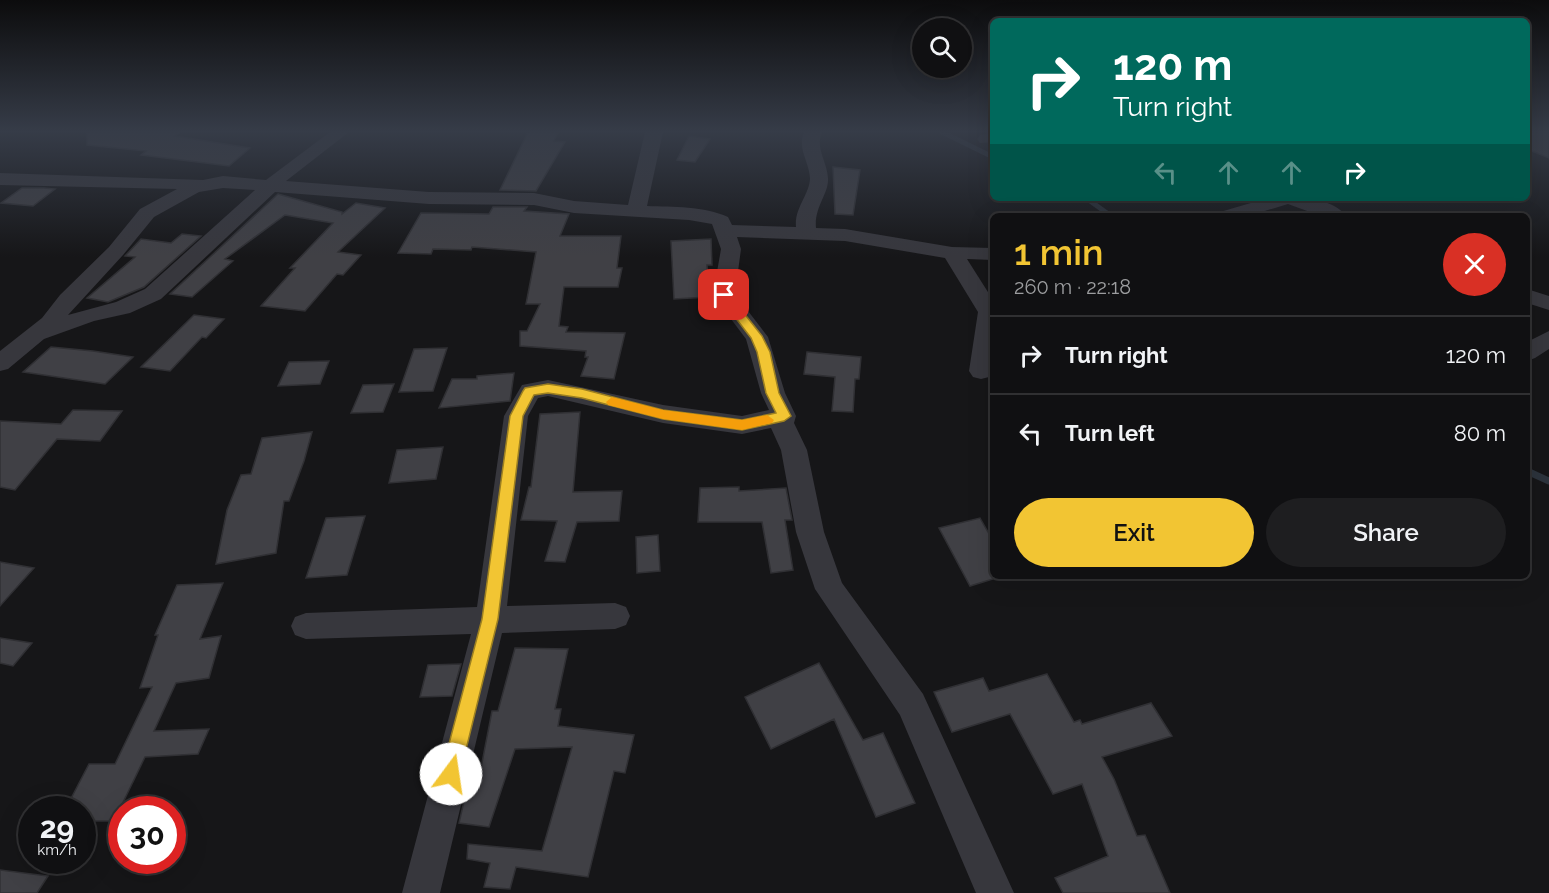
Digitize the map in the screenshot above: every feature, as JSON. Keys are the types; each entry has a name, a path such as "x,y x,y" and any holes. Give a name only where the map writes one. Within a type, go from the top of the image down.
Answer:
{"street":[{"path":"36,335 88,315 122,308 153,294 283,174"},
{"path":"637,209 645,174"},
{"path":"807,234 805,216 819,178 818,174"},
{"path":"0,179 208,184"},
{"path":"0,363 36,335 116,251 147,213 171,198 208,184 223,182 429,198 534,199 574,207 637,209 708,216 722,221 723,231 731,249 723,285 724,295 756,336 763,352 773,393 784,416 782,423 785,434 794,450 810,532 830,589 912,705 995,893"},
{"path":"1237,213 1278,201"},
{"path":"1296,201 1328,213"},
{"path":"723,231 846,235 952,253 990,254"},
{"path":"952,253 965,270 988,312 981,371"},
{"path":"1530,297 1549,303"},
{"path":"1530,351 1549,338"},
{"path":"421,893 490,619 516,416 530,391 548,388 663,414 742,425 784,416"},
{"path":"306,626 615,616"}],"building":[{"path":"508,174 546,174 536,191 500,190"},
{"path":"833,174 859,174 853,215 835,214"},
{"path":"22,188 55,189 33,206 1,203"},
{"path":"278,194 342,212 342,214 356,203 385,208 338,252 361,255 343,275 337,274 305,311 261,306 295,268 290,268 333,223 285,215 225,259 233,261 192,297 170,294"},
{"path":"493,207 527,207 524,211 569,214 560,236 621,236 617,268 622,268 618,287 564,287 559,326 568,327 566,332 625,333 614,379 581,376 588,357 585,357 586,351 520,346 520,331 527,331 540,304 526,304 536,252 472,247 471,250 433,249 431,254 398,253 421,213 489,214"},
{"path":"182,234 201,236 144,287 108,302 87,298 135,257 125,256 141,239 171,243"},
{"path":"711,239 712,265 707,265 709,297 674,299 671,241"},
{"path":"194,315 224,319 206,338 202,337 170,371 141,367"},
{"path":"51,347 133,357 105,384 23,372"},
{"path":"447,348 433,391 399,392 414,349"},
{"path":"807,352 861,357 859,379 855,379 853,412 832,411 835,377 804,374"},
{"path":"329,361 320,384 278,386 289,362"},
{"path":"514,373 510,401 439,408 452,379 477,379 477,376"},
{"path":"394,384 383,412 351,413 363,385"},
{"path":"73,410 122,411 100,441 57,439 15,490 0,487 0,421 61,424"},
{"path":"580,412 573,492 622,491 619,521 577,522 565,562 545,561 557,521 521,520 529,487 531,487 540,414"},
{"path":"312,432 289,501 284,501 276,553 216,564 227,510 241,475 251,474 262,438"},
{"path":"443,447 436,479 389,483 397,450"},
{"path":"739,487 739,491 786,488 792,520 785,520 793,570 771,573 762,522 698,522 700,488"},
{"path":"365,516 347,575 306,578 326,518"},
{"path":"980,518 990,536 990,579 993,579 970,586 939,528"},
{"path":"658,535 660,571 637,573 636,537"},
{"path":"0,562 34,568 0,606"},
{"path":"223,583 200,639 221,636 209,678 176,683 154,731 209,729 198,754 145,757 126,796 108,796 108,821 96,821 96,796 72,796 89,764 115,764 152,687 140,688 158,635 155,635 177,585"},
{"path":"0,638 32,643 13,666 0,663"},
{"path":"515,648 568,649 555,709 561,709 558,726 634,735 625,773 614,771 588,877 516,867 510,889 484,887 490,863 467,859 468,844 542,851 572,747 515,749 489,827 459,823 471,771 480,773 492,711 498,711"},
{"path":"819,663 863,740 883,733 915,803 876,817 834,719 771,749 745,697"},
{"path":"461,664 452,696 420,697 428,665"},
{"path":"1047,674 1074,722 1080,720 1082,724 1151,703 1172,736 1102,757 1114,779 1137,836 1145,835 1170,893 1063,893 1055,878 1108,856 1082,784 1053,794 1010,714 952,732 934,692 983,678 989,691"},
{"path":"0,870 48,876 37,893 0,893"}],"waterway":[{"path":"1090,201 1107,213"},
{"path":"1530,472 1549,481"}],"slow traffic":[{"path":"612,402 663,414 742,425 767,420"}],"route":[{"path":"451,774 490,619 516,416 530,391 548,388 663,414 742,425 784,416 773,393 763,352 756,336 724,295"}]}
